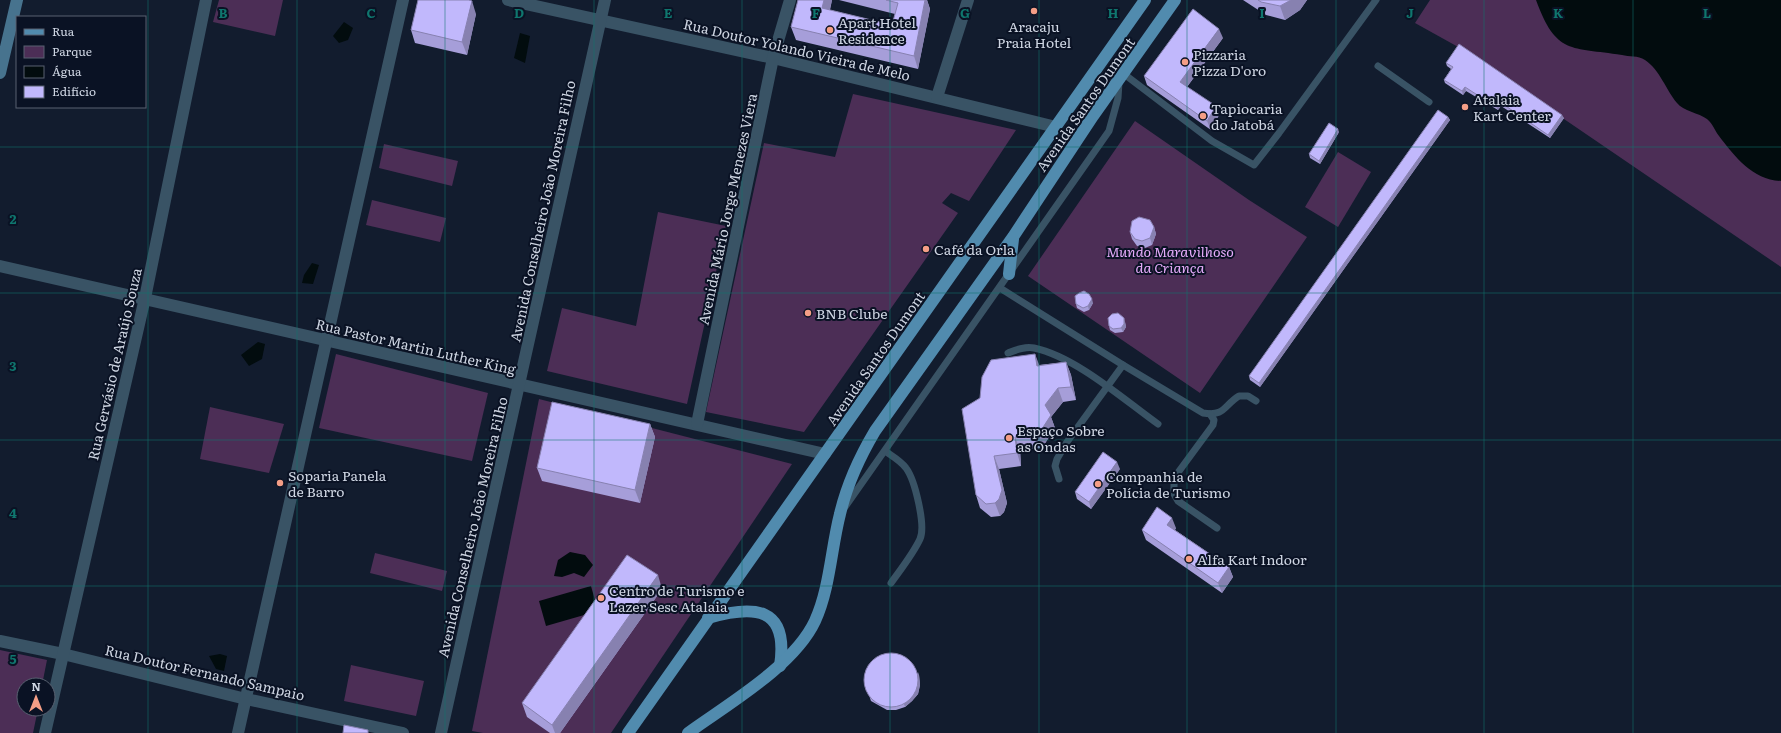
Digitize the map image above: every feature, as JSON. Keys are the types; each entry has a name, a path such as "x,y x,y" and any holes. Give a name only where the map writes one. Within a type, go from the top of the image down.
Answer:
{"main road":[{"name":"Avenida Santos Dumont","path":"628,733 1145,0"},
{"name":"Avenida Santos Dumont","path":"688,733 780,666 803,640 815,621 826,587 840,515 847,487 858,458 1013,238 1093,116 1175,0"},
{"path":"1009,274 1013,238"},
{"path":"708,618 736,611 750,610 760,612 770,617 781,638 782,651 780,666"}],"street":[{"path":"0,73 17,0"},
{"name":"Rua Gervásio de Araújo Souza","path":"45,733 145,298 206,0"},
{"path":"238,733 325,340 403,0"},
{"name":"Rua Doutor Yolando Vieira de Melo","path":"508,0 773,58 1056,127"},
{"name":"Avenida Conselheiro João Moreira Filho","path":"441,733 605,0"},
{"name":"Avenida Mário Jorge Menezes Viera","path":"697,424 773,58 790,0"},
{"path":"937,97 968,0"},
{"name":"Rua Pastor Martin Luther King","path":"0,266 145,298 519,386 697,424 825,454"},
{"name":"Rua Doutor Fernando Sampaio","path":"0,641 64,654 246,699 403,733"}],"lane":[{"path":"840,515 1109,131 1122,77 1212,141 1254,165 1280,133 1376,0"},
{"path":"1378,66 1429,102"},
{"path":"1000,288 1203,413 1210,414 1222,412 1239,396 1248,396 1256,401"},
{"path":"1008,354 1018,349 1034,348 1066,360 1107,387 1158,424"},
{"path":"1059,479 1055,466 1057,458 1123,365"},
{"path":"1210,414 1214,420 1213,425 1174,478 1174,487 1178,501 1217,528"},
{"path":"885,451 900,461 907,468 915,484 921,520 921,538 891,583"}],"green space":[{"path":"219,0 283,0 275,36 213,22"},
{"path":"1430,0 1781,0 1781,267 1460,48 1415,23"},
{"name":"BNB Clube","path":"853,94 1016,130 969,201 951,193 942,203 958,213 804,432 706,412 764,143 835,157"},
{"name":"Mundo Maravilhoso da Criança","path":"1135,121 1249,200 1307,237 1200,393 1028,276"},
{"path":"384,144 458,161 452,186 379,168"},
{"path":"1338,152 1371,172 1338,227 1305,207"},
{"path":"372,200 446,218 440,242 366,225"},
{"path":"658,212 726,226 687,404 547,371 562,308 636,326"},
{"path":"336,354 488,393 472,461 319,428"},
{"name":"Centro de Turismo e Lazer Sesc Atalaia","path":"539,399 792,464 611,733 483,733 472,731"},
{"path":"210,407 284,424 269,473 200,459"},
{"path":"375,553 447,571 442,591 370,573"},
{"path":"0,650 47,660 44,677 16,677 16,717 36,717 33,733 0,733"},
{"path":"351,665 424,681 416,716 344,701"}],"water":[{"path":"1536,0 1781,0 1781,181 1771,180 1753,172 1738,159 1707,119 1683,108 1677,103 1655,69 1642,58 1578,49 1567,45 1551,31 1543,18"},
{"path":"344,22 353,28 348,40 339,43 333,36"},
{"path":"520,33 530,36 525,63 514,58"},
{"path":"312,263 319,265 313,284 302,283 304,275"},
{"path":"258,342 265,344 262,359 249,366 241,355"},
{"path":"570,552 585,555 593,565 584,577 574,573 562,577 554,576 558,560"},
{"path":"591,586 598,611 546,626 539,601"},
{"path":"220,654 227,656 224,671 216,669 209,656"}],"building":[{"path":"418,0 472,1 462,42 411,30"},
{"path":"798,0 824,0 822,8 892,25 898,3 886,0 925,0 914,56 791,27"},
{"path":"1258,0 1291,0 1280,6"},
{"path":"1193,9 1219,29 1180,82 1216,106 1207,121 1144,76"},
{"path":"1459,44 1562,115 1548,135 1500,102 1496,107 1465,87 1462,91 1444,80 1453,67 1446,63"},
{"path":"1438,110 1448,117 1259,383 1249,376"},
{"path":"1329,123 1338,129 1319,161 1309,154"},
{"path":"1139,217 1150,220 1154,227 1150,238 1142,241 1135,239 1130,232 1132,221"},
{"path":"1084,291 1089,294 1092,299 1088,306 1083,308 1076,304 1075,296"},
{"path":"1118,313 1124,318 1124,324 1121,328 1113,329 1109,326 1108,318 1112,314"},
{"name":"Espaço Sobre as Ondas","path":"1035,354 1037,366 1066,362 1071,387 1058,388 1045,405 1051,415 1038,435 1015,437 1017,453 994,456 1002,490 999,499 995,503 986,504 976,495 962,409 980,398 982,377 991,360"},
{"path":"552,402 650,424 635,490 537,468"},
{"path":"1103,452 1117,462 1089,502 1075,492"},
{"name":"Alfa Kart Indoor","path":"1157,507 1172,518 1167,525 1229,567 1218,583 1142,530"},
{"path":"627,555 658,575 552,725 522,703"},
{"path":"886,653 896,653 910,661 916,670 918,680 916,690 910,699 896,707 886,707 876,702 869,695 864,685 864,675 869,665 876,658"},
{"path":"344,725 368,730 368,733 343,733"}],"place":[{"name":"Aracaju Praia Hotel","path":"1034,11"},
{"name":"Apart Hotel Residence","path":"830,30"},
{"name":"Pizzaria Pizza D'oro","path":"1185,62"},
{"name":"Atalaia Kart Center","path":"1465,107"},
{"name":"Tapiocaria do Jatobá","path":"1203,116"},
{"name":"Café da Orla","path":"926,249"},
{"name":"BNB Clube","path":"808,313"},
{"name":"Espaço Sobre as Ondas","path":"1009,438"},
{"name":"Soparia Panela de Barro","path":"280,483"},
{"name":"Companhia de Polícia de Turismo","path":"1098,484"},
{"name":"Alfa Kart Indoor","path":"1189,559"},
{"name":"Centro de Turismo e Lazer Sesc Atalaia","path":"601,598"}]}
